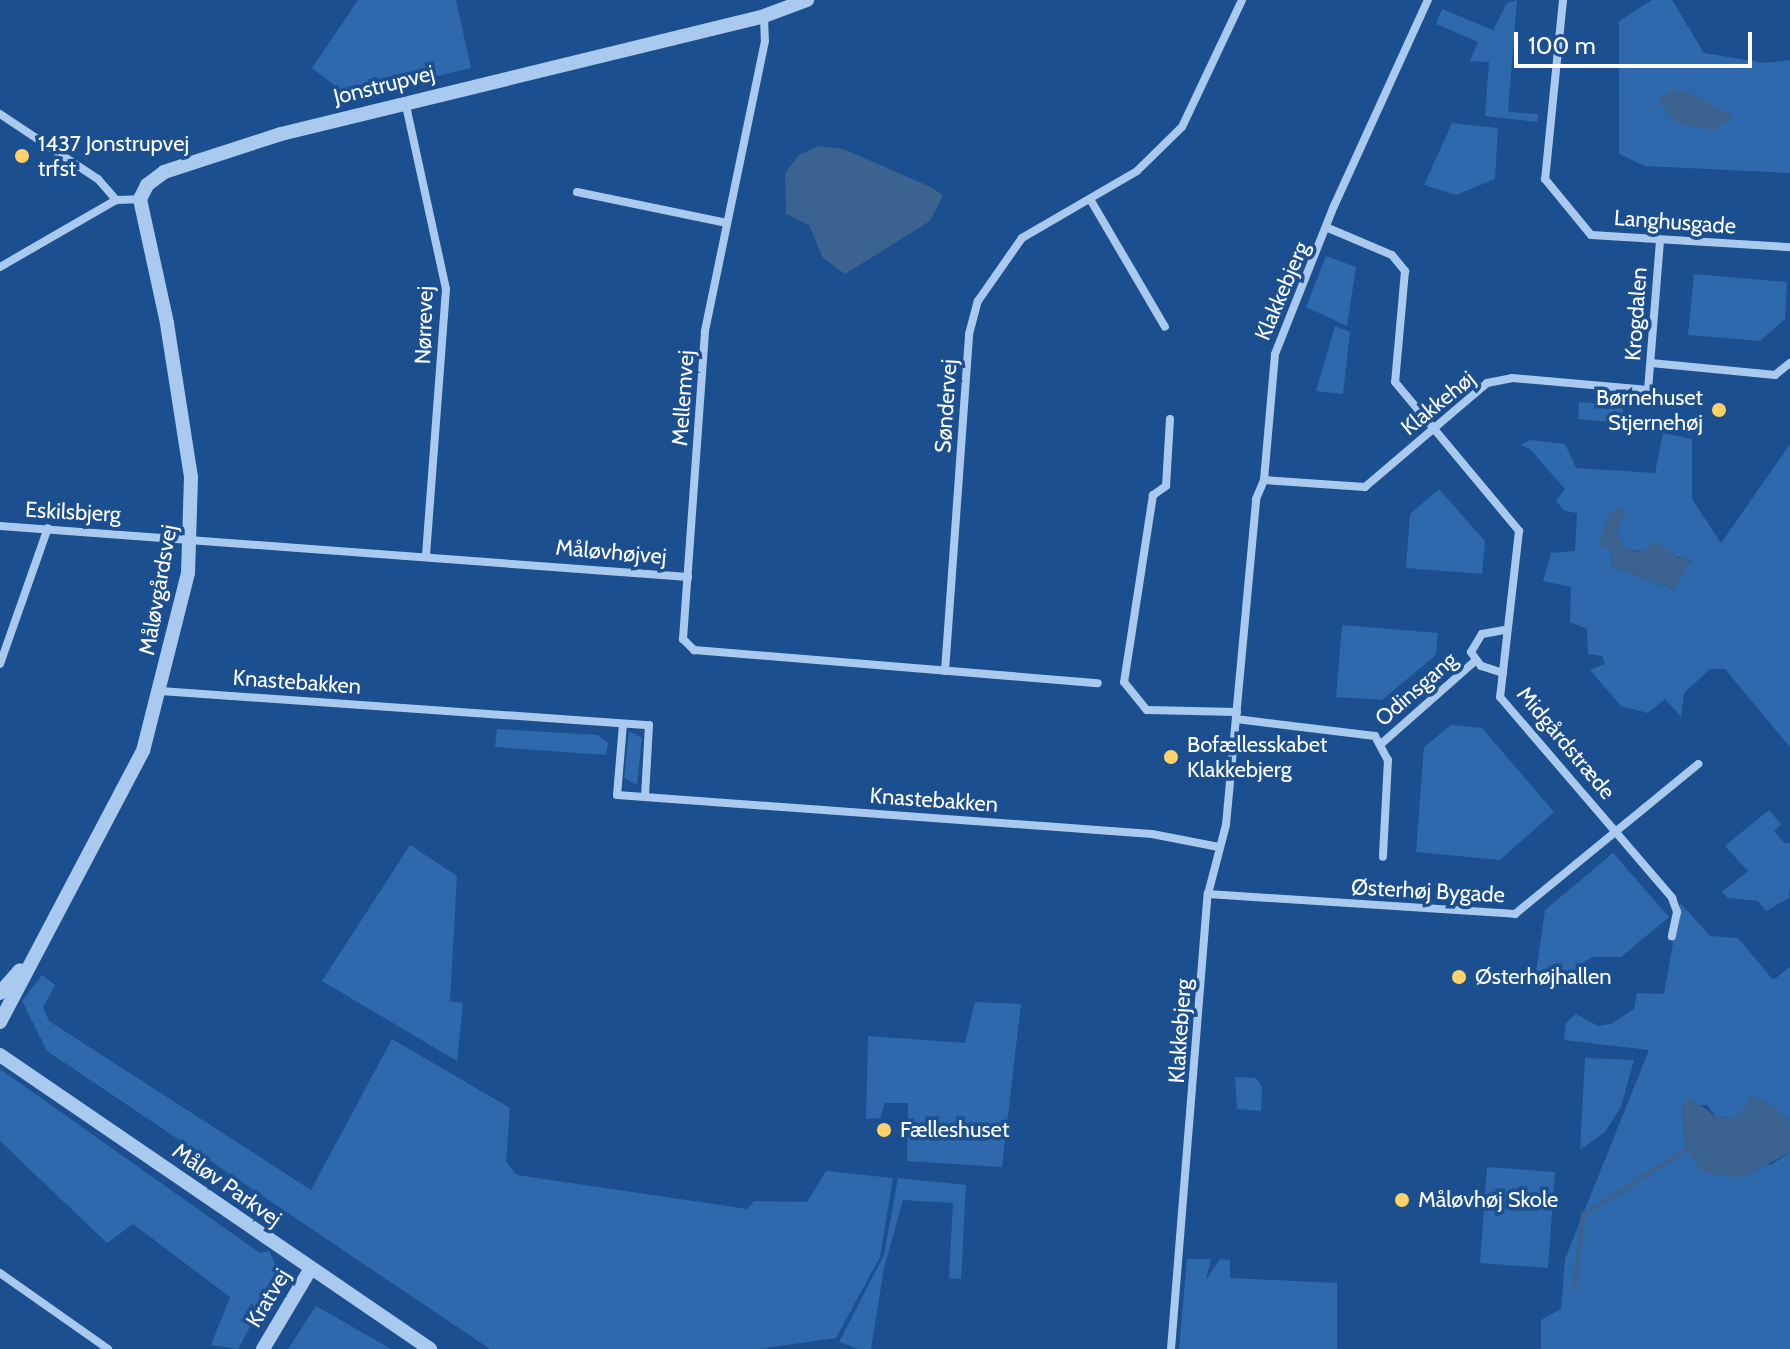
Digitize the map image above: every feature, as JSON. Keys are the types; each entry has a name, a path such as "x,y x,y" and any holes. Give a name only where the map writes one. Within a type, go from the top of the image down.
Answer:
{"street":[{"name":"Jonstrupvej","path":"140,199 164,172 405,101 764,16 807,0"},
{"name":"Søndervej","path":"945,671 971,321 1006,254 1050,218 1137,171 1182,127 1242,0"},
{"name":"Klakkebjerg","path":"1171,1349 1208,894 1226,825 1256,499 1264,480 1275,354 1328,228 1334,206 1428,0"},
{"name":"Langhusgade","path":"1563,0 1545,179 1568,210 1591,235 1790,247"},
{"name":"Mellemvej","path":"688,577 705,332 765,41 764,16"},
{"name":"Nørrevej","path":"405,101 446,289 426,555"},
{"path":"0,114 98,179 116,200"},
{"path":"577,192 727,223"},
{"path":"0,267 116,200 140,199"},
{"name":"Måløvgårdsvej","path":"0,1022 28,961 123,793 143,751 160,691 193,537 180,400 140,199"},
{"path":"1090,199 1165,327"},
{"name":"Midgårdstræde","path":"1328,228 1392,255 1405,271 1395,382 1437,427 1519,531 1505,630 1500,697 1618,831"},
{"name":"Krogdalen","path":"1648,390 1660,240"},
{"path":"1651,363 1775,375 1790,363"},
{"name":"Klakkehøj","path":"1264,480 1365,487 1487,383 1512,378 1648,390"},
{"path":"1170,419 1166,486 1153,495 1124,682 1147,710 1236,715 1369,732 1381,744"},
{"name":"Eskilsbjerg","path":"0,526 193,537"},
{"path":"0,664 48,528"},
{"name":"Måløvhøjvej","path":"193,537 688,577 683,639 694,650 1098,683"},
{"path":"1475,661 1471,652 1476,639 1505,630"},
{"name":"Midgårdstræde","path":"1475,661 1503,673"},
{"name":"Odinsgang","path":"1381,744 1475,661"},
{"name":"Knastebakken","path":"160,691 649,725 645,797"},
{"name":"Knastebakken","path":"623,724 617,795 1152,834 1219,847"},
{"name":"Østerhøj Bygade","path":"1381,744 1388,760 1383,857"},
{"name":"Østerhøj Bygade","path":"1208,894 1515,914 1698,764"},
{"path":"1618,831 1672,898 1677,912 1672,936"},
{"name":"Måløvgårdsvej","path":"0,993 28,961"},
{"name":"Måløv Parkvej","path":"0,1055 310,1270 430,1349"},
{"name":"Kratvej","path":"263,1349 310,1270"},
{"path":"0,1274 108,1349"}],"shaded area":[{"path":"358,0 456,0 471,68 350,97 312,68"},
{"path":"1517,0 1508,112 1538,114 1537,122 1485,116 1489,62 1470,61 1478,42 1436,24 1442,9 1493,30 1507,3"},
{"path":"1652,0 1672,0 1704,53 1765,63 1790,60 1790,173 1645,166 1619,154 1619,21"},
{"path":"1672,90 1686,91 1734,116 1715,130 1677,124 1658,100"},
{"path":"1452,123 1498,128 1495,179 1456,195 1424,185"},
{"path":"818,146 843,149 933,188 943,196 930,221 845,274 823,258 809,225 786,214 785,173 799,155"},
{"path":"1326,256 1356,267 1347,326 1306,307"},
{"path":"1694,274 1787,282 1785,319 1760,341 1688,335"},
{"path":"1335,326 1350,332 1343,394 1316,391"},
{"path":"1579,402 1623,406 1622,423 1578,419"},
{"path":"1663,433 1692,439 1692,499 1721,543 1790,444 1790,747 1725,669 1710,669 1684,693 1681,717 1665,699 1648,713 1621,706 1590,670 1605,664 1602,656 1588,654 1587,629 1570,622 1571,587 1543,581 1551,553 1575,551 1577,513 1565,511 1556,501 1565,489 1530,449 1520,445 1530,440 1565,444 1576,468 1655,473","holes":["1625,509 1617,535 1627,549 1692,559 1673,589 1612,567 1610,547 1598,546"]},
{"path":"1439,489 1485,541 1482,574 1406,568 1410,514"},
{"path":"1626,509 1617,535 1627,549 1638,552 1658,541 1677,558 1692,558 1674,589 1612,567 1610,548 1597,546 1611,511"},
{"path":"1342,625 1438,633 1436,655 1382,700 1336,697"},
{"path":"1451,725 1482,728 1554,812 1500,860 1416,852 1424,747"},
{"path":"497,729 598,735 608,743 606,755 495,747"},
{"path":"629,731 642,738 637,785 624,778"},
{"path":"1769,810 1781,824 1774,831 1784,843 1790,843 1790,885 1789,898 1766,911 1758,901 1728,898 1722,892 1748,871 1725,846"},
{"path":"410,845 457,876 450,1001 463,1003 457,1061 322,981"},
{"path":"1613,853 1669,917 1621,957 1593,957 1577,966 1567,988 1534,986 1545,910"},
{"path":"1680,903 1710,936 1738,938 1773,980 1790,967 1790,1127 1778,1110 1754,1096 1735,1118 1716,1117 1707,1105 1682,1106 1686,1149 1771,1165 1790,1152 1790,1349 1541,1349 1541,1320 1561,1309 1565,1259 1649,1050 1564,1040 1566,1023 1576,1014 1598,1026 1611,1024 1634,1009 1637,993 1664,994"},
{"path":"42,975 55,985 43,1007 49,1021 311,1190 392,1039 510,1108 506,1162 517,1175 747,1209 754,1201 807,1202 826,1171 893,1178 880,1257 836,1338 758,1349 490,1349 47,1051 22,1001"},
{"path":"975,1002 1021,1004 1002,1167 907,1161 908,1103 885,1103 880,1118 866,1119 868,1036 965,1043"},
{"path":"1585,1058 1634,1060 1621,1107 1605,1132 1580,1150"},
{"path":"0,1069 260,1253 269,1251 279,1273 238,1349 211,1345 230,1297 133,1224 107,1243 0,1141"},
{"path":"1235,1077 1256,1078 1262,1087 1261,1111 1237,1109"},
{"path":"1754,1096 1778,1110 1790,1127 1790,1152 1742,1178 1702,1172 1686,1149 1682,1106 1689,1097 1716,1117 1734,1118"},
{"path":"1487,1167 1555,1172 1548,1268 1480,1263"},
{"path":"898,1178 966,1185 961,1279 949,1278 953,1203 903,1200 884,1268 871,1349 859,1349 839,1342 884,1255"},
{"path":"1187,1259 1211,1259 1206,1280 1220,1259 1230,1260 1230,1278 1337,1283 1337,1349 1179,1349"},
{"path":"316,1306 391,1349 288,1349"}],"waterway":[{"path":"1785,1120 1790,1119"},
{"path":"1574,1286 1583,1214 1686,1149"}],"place":[{"name":"1437 Jonstrupvej trfst","path":"22,156"},
{"name":"Børnehuset Stjernehøj","path":"1719,410"},
{"name":"Bofællesskabet Klakkebjerg","path":"1171,757"},
{"name":"Østerhøjhallen","path":"1459,977"},
{"name":"Fælleshuset","path":"884,1130"},
{"name":"Måløvhøj Skole","path":"1402,1200"}]}
